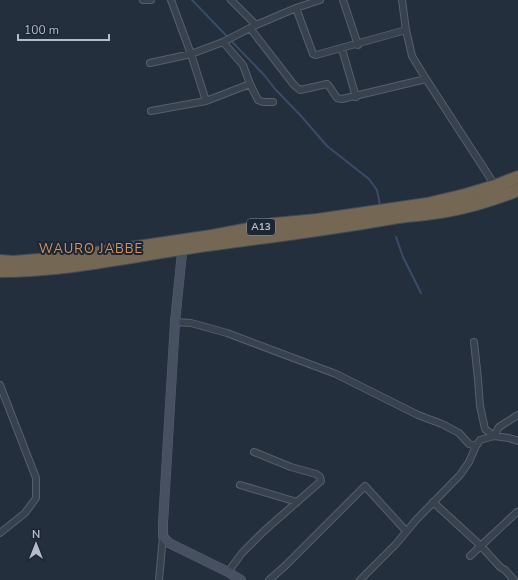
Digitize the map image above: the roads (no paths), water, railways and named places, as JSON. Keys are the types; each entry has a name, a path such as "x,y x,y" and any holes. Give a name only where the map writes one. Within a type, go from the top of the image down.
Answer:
{"highway":[{"name":"A13","path":"499,191 518,177"},
{"name":"A13","path":"0,271 24,271 66,267 275,224 317,220 427,204 465,195 518,190"},
{"name":"A13","path":"0,261 13,262 63,258 183,244"}],"main road":[{"path":"183,244 175,322 163,536 174,546 228,572 241,580"}],"street":[{"path":"143,0 151,0"},
{"path":"171,0 191,54 206,101"},
{"path":"231,0 253,27 298,89 304,90 327,84 338,99 426,79"},
{"path":"150,63 191,54 223,42 296,8 320,0"},
{"path":"343,0 358,44"},
{"path":"402,0 406,30 412,56 499,191"},
{"path":"296,8 313,54 316,55 406,30"},
{"path":"223,42 243,65 258,100 263,102 273,102"},
{"path":"342,49 356,96"},
{"path":"151,111 206,101 250,84"},
{"path":"175,322 191,323 227,333 336,374 418,415 460,433 469,444 476,446"},
{"path":"474,342 480,406 485,428 494,436"},
{"path":"0,386 36,478 36,498 25,513 0,533"},
{"path":"494,436 499,427 518,415"},
{"path":"360,580 460,475 469,462 480,440 494,436 518,441"},
{"path":"228,572 242,553 264,531 319,482 320,477 316,474 291,467 254,452"},
{"path":"240,485 297,502"},
{"path":"269,580 365,486 406,531"},
{"path":"433,502 481,546 514,580"},
{"path":"470,556 517,512"},
{"path":"159,580 163,536"}],"waterway":[{"path":"192,0 265,76 327,146 369,179 377,190 380,205"},
{"path":"396,237 403,257 421,293"}],"district":[{"name":"WAURO JABBE","path":"91,249"}]}
